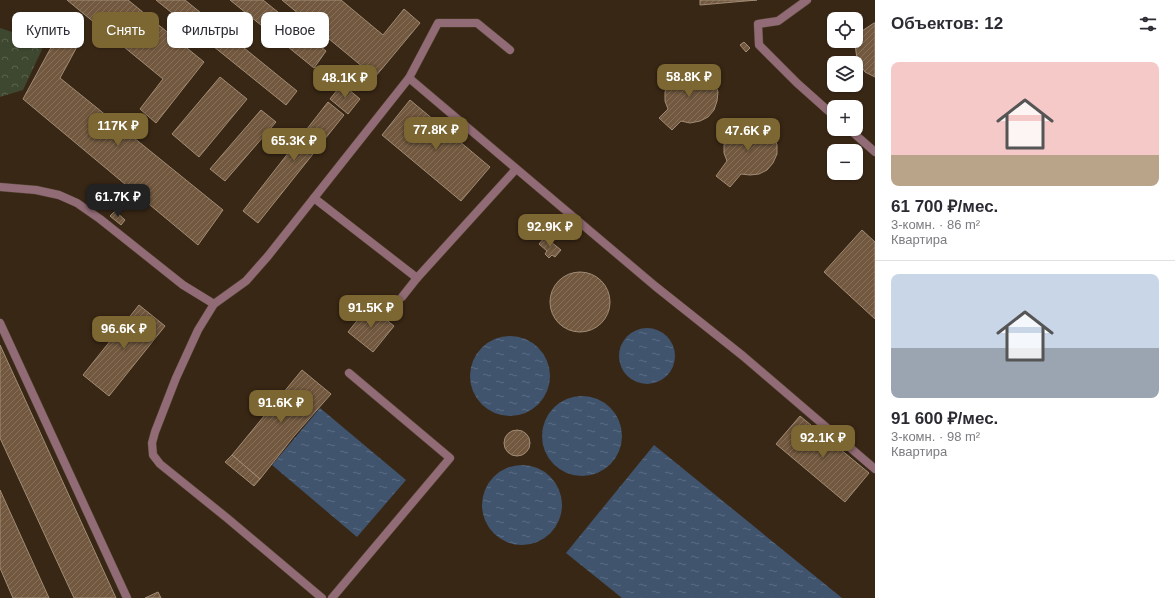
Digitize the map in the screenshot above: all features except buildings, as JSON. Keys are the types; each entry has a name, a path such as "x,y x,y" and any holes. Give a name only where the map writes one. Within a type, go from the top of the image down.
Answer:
{"street":[{"path":"807,0 778,21 758,24 759,45 797,83 827,110"},
{"path":"316,596 221,514 160,464 153,455 152,444 155,432 176,378 198,330 214,304 246,281 268,256 409,78 438,23 477,23 510,50"},
{"path":"409,78 655,286 749,362 875,469"},
{"path":"857,136 875,152"},
{"path":"402,297 516,169"},
{"path":"0,187 36,190 59,195 77,203 100,219 183,285 214,304"},
{"path":"314,198 418,278"},
{"path":"0,323 127,598"},
{"path":"332,598 450,458 349,373"}],"green space":[{"path":"0,28 12,32 12,48 43,48 23,90 0,97"}],"water":[{"path":"641,328 653,328 667,336 675,350 673,367 667,376 653,384 641,384 631,379 624,372 619,362 619,350 624,340 631,333"},
{"path":"510,336 525,339 538,348 547,361 550,376 547,391 538,404 525,413 510,416 495,413 482,404 473,391 470,376 473,361 482,348 495,339"},
{"path":"582,396 597,399 610,408 619,421 622,436 619,451 610,464 597,473 582,476 567,473 554,464 545,451 542,436 545,421 554,408 567,399"},
{"path":"320,408 406,480 357,537 272,465"},
{"path":"654,445 842,598 622,598 566,553"},
{"path":"522,465 537,468 550,477 559,490 562,505 559,520 550,533 537,542 522,545 507,542 494,533 485,520 482,505 485,490 494,477 507,468"}]}
